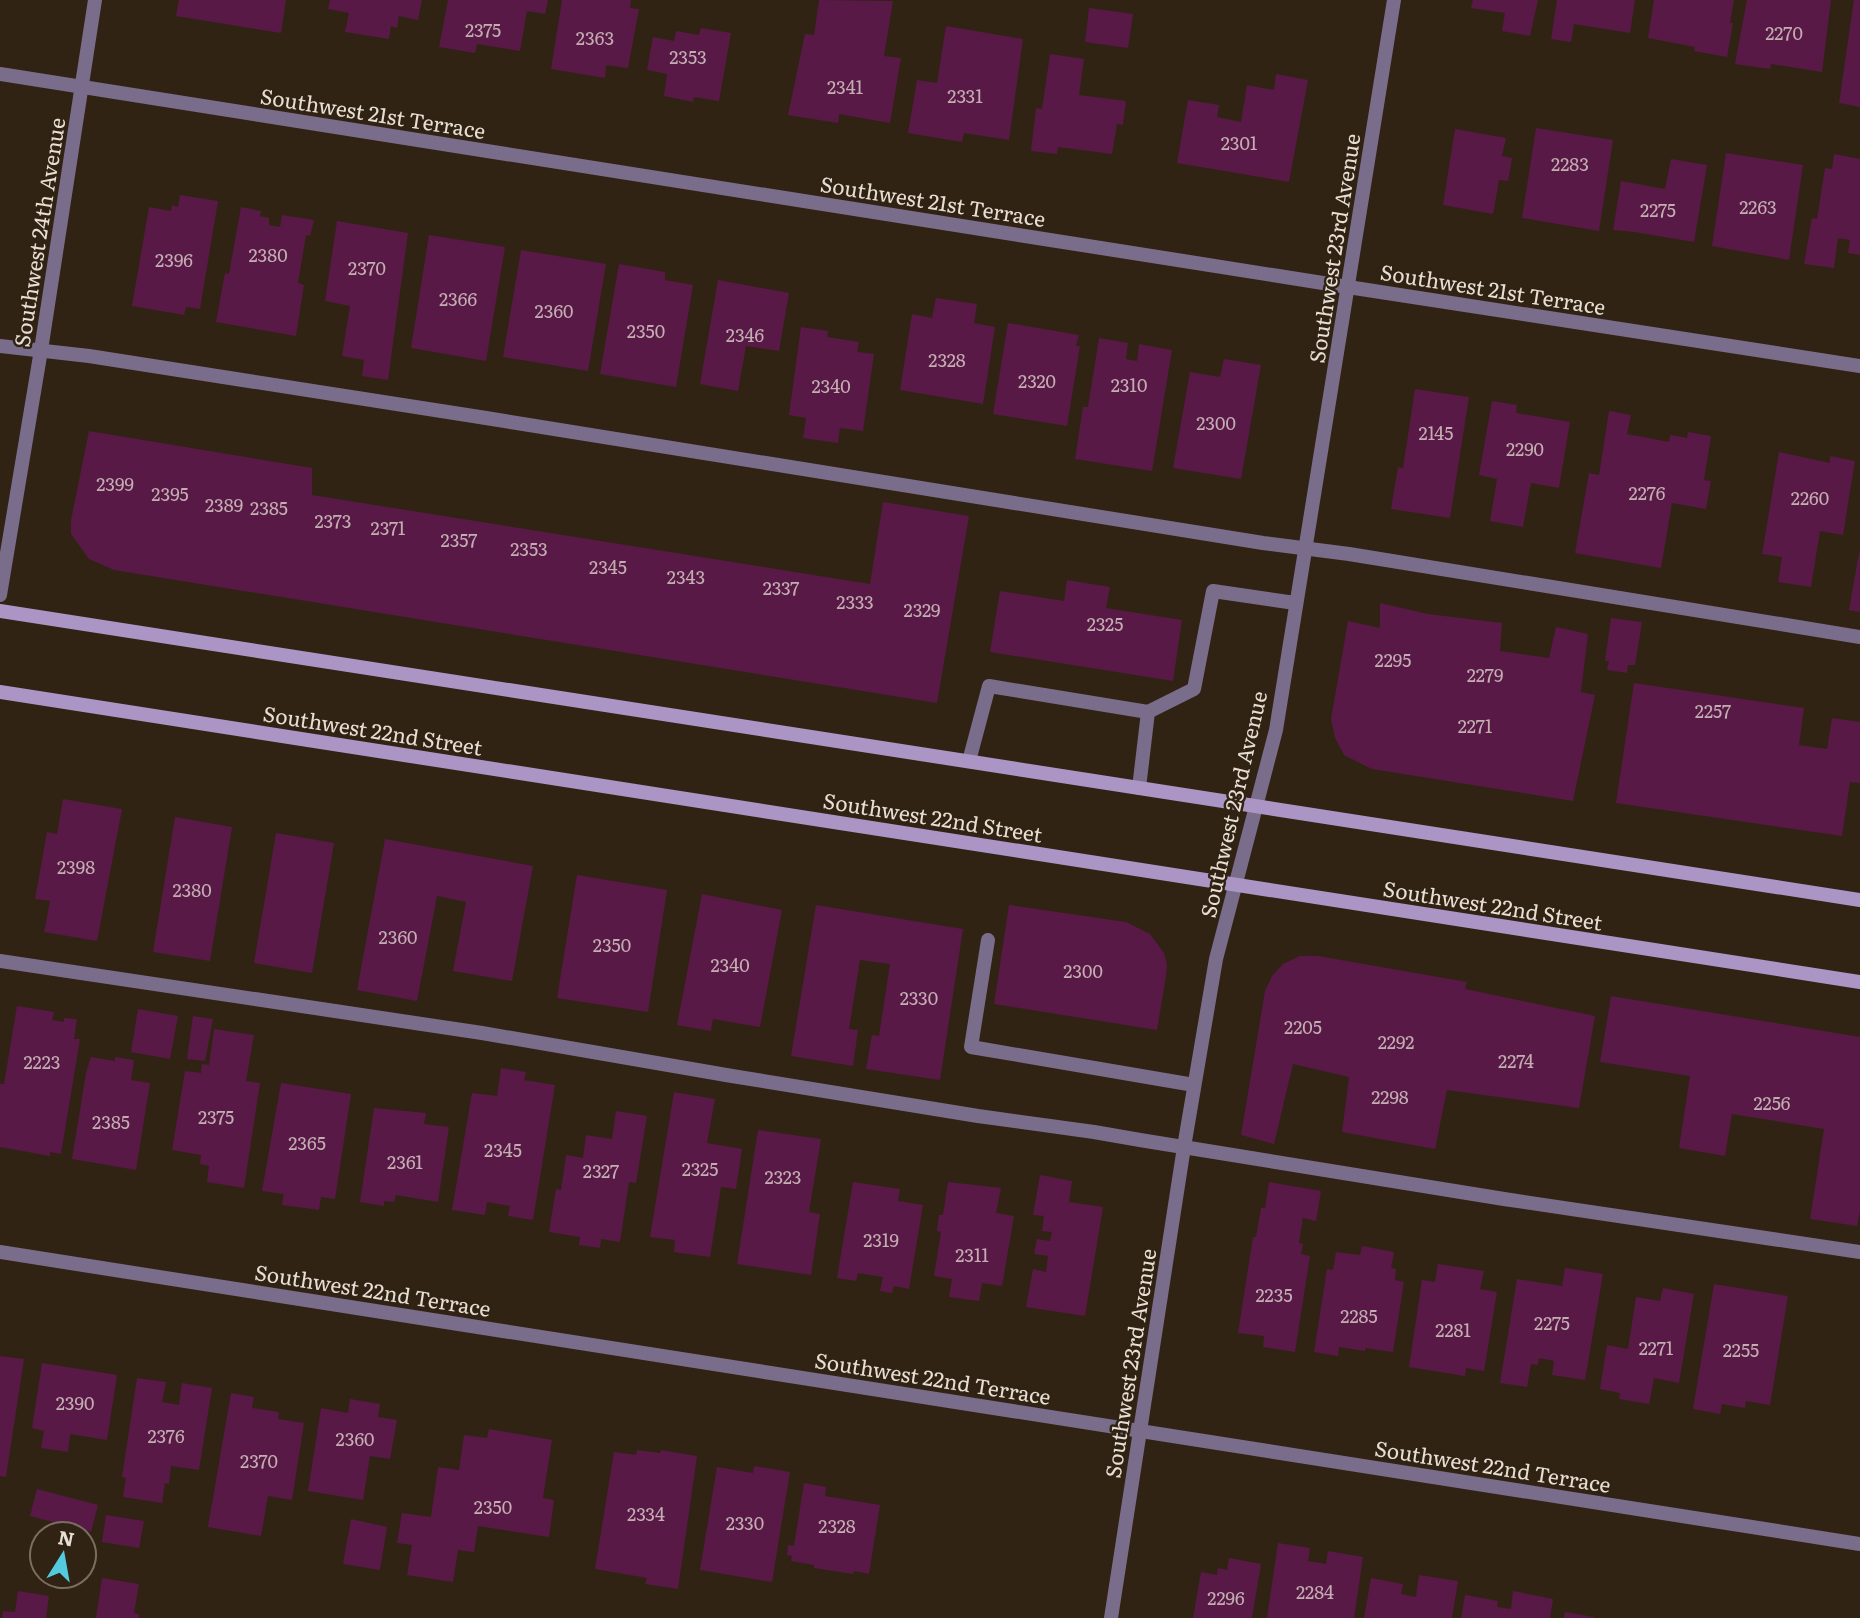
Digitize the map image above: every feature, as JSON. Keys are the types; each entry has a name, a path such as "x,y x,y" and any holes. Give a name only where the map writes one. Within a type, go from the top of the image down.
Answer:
{"main road":[{"path":"0,611 1860,900"},
{"name":"Southwest 22nd Street","path":"0,692 1860,982"}],"street":[{"name":"Southwest 24th Avenue","path":"0,594 95,0"},
{"name":"Southwest 23rd Avenue","path":"1111,1618 1216,959 1276,730 1394,0"},
{"name":"Southwest 21st Terrace","path":"0,74 1860,366"},
{"path":"0,346 89,356 486,418 1860,637"},
{"path":"969,761 989,686 1148,712 1194,689 1213,591 1295,603"},
{"path":"1139,788 1148,712"},
{"path":"988,940 971,1047 1194,1085"},
{"path":"0,961 482,1033 978,1116 1860,1252"},
{"name":"Southwest 22nd Terrace","path":"0,1252 1860,1544"}],"building":[{"path":"179,0 286,0 281,33 176,16"},
{"path":"330,0 422,0 418,20 399,16 397,28 391,26 389,39 345,32 349,13 328,9"},
{"path":"448,0 548,0 545,14 527,11 520,51 477,44 475,53 439,47"},
{"path":"562,0 631,0 630,8 639,9 628,68 606,65 605,78 551,69"},
{"path":"819,0 893,1 884,56 901,58 890,123 839,114 838,123 788,115 805,34 814,35"},
{"path":"1473,0 1538,0 1530,36 1502,31 1505,13 1471,8"},
{"path":"1557,0 1635,0 1630,33 1574,24 1571,42 1551,39"},
{"path":"1654,0 1734,0 1727,57 1694,51 1695,47 1648,38"},
{"path":"1747,0 1831,0 1822,72 1771,64 1770,69 1735,64"},
{"path":"1854,0 1860,0 1860,107 1839,103"},
{"path":"1089,8 1133,14 1128,48 1085,42"},
{"path":"946,26 1023,39 1009,140 964,133 962,142 908,133 917,80 937,83"},
{"path":"701,28 731,33 719,101 694,97 693,102 664,96 667,74 647,70 653,37 674,41 676,31 699,35"},
{"path":"1050,54 1084,59 1079,95 1126,101 1123,125 1117,124 1112,154 1058,147 1057,154 1031,151 1036,108 1042,109"},
{"path":"1276,74 1308,80 1289,182 1177,163 1188,100 1219,105 1217,117 1241,122 1247,85 1274,90"},
{"path":"1536,128 1613,140 1599,231 1522,218"},
{"path":"1455,129 1506,138 1502,156 1512,158 1510,170 1508,181 1499,180 1493,214 1443,205"},
{"path":"1726,153 1803,165 1789,260 1712,246"},
{"path":"1834,154 1860,159 1860,255 1848,253 1850,240 1838,238 1834,268 1804,264 1812,218 1817,219 1825,168 1832,169"},
{"path":"1671,159 1707,165 1694,242 1613,230 1621,181 1665,189"},
{"path":"180,195 218,201 200,309 186,307 184,315 132,306 149,207 171,211 172,205 178,207"},
{"path":"241,207 261,211 260,216 269,218 269,225 280,227 282,215 314,220 310,236 306,235 298,283 304,285 296,336 216,322 225,273 229,274"},
{"path":"337,221 408,233 388,380 362,376 364,360 342,356 350,306 325,301"},
{"path":"429,235 505,247 486,361 411,348"},
{"path":"521,250 606,264 588,371 503,357"},
{"path":"619,264 665,272 665,280 693,285 676,387 600,374"},
{"path":"718,280 789,293 779,351 746,346 738,391 700,384"},
{"path":"936,298 977,304 974,323 995,327 983,404 900,390 912,314 932,318"},
{"path":"1008,323 1079,335 1076,346 1080,346 1067,426 993,414"},
{"path":"801,327 828,331 827,337 859,342 857,352 874,354 863,431 840,428 838,443 803,438 806,418 789,415"},
{"path":"1099,338 1128,343 1126,359 1137,361 1139,344 1172,350 1152,471 1075,459 1083,407 1088,407"},
{"path":"1224,359 1261,365 1241,479 1173,468 1190,372 1220,377"},
{"path":"1415,389 1469,397 1450,518 1391,509 1398,467 1403,468"},
{"path":"1492,401 1517,405 1516,413 1570,422 1559,488 1531,483 1523,527 1490,521 1497,479 1479,475"},
{"path":"1609,411 1631,415 1627,434 1669,442 1670,435 1687,438 1688,432 1711,436 1704,480 1711,481 1706,509 1672,503 1661,568 1575,553 1589,473 1599,475"},
{"path":"89,431 312,468 312,495 870,584 883,502 969,516 937,703 114,570 89,559 71,534 71,520"},
{"path":"1779,452 1830,463 1830,456 1855,461 1843,535 1820,531 1811,587 1778,582 1782,557 1762,554"},
{"path":"1860,553 1860,612 1849,610"},
{"path":"1067,580 1110,587 1106,608 1182,620 1173,681 990,652 1000,591 1064,601"},
{"path":"1380,603 1428,614 1502,623 1500,651 1549,658 1556,627 1588,634 1581,692 1595,695 1573,801 1372,769 1344,755 1335,738 1331,719 1348,621 1380,628"},
{"path":"1611,618 1642,622 1635,665 1628,665 1627,673 1607,670 1609,661 1605,661"},
{"path":"1634,683 1804,708 1799,745 1827,749 1832,718 1860,722 1860,783 1850,782 1842,836 1616,803"},
{"path":"63,799 122,809 97,941 44,932 50,901 35,899 47,832 57,834"},
{"path":"175,817 232,827 210,961 153,952"},
{"path":"276,833 334,843 312,973 254,963"},
{"path":"385,839 533,866 512,981 453,971 466,902 437,896 417,1001 357,990"},
{"path":"577,875 667,890 648,1012 557,998"},
{"path":"702,894 782,910 760,1027 713,1019 711,1031 677,1025"},
{"path":"816,905 963,929 940,1080 866,1069 872,1035 879,1036 890,964 860,960 849,1029 858,1030 853,1066 791,1056"},
{"path":"1009,905 1126,922 1150,934 1164,953 1167,965 1157,1030 994,1004"},
{"path":"1300,956 1318,956 1467,982 1465,989 1595,1016 1579,1108 1447,1090 1435,1149 1342,1132 1349,1077 1293,1064 1274,1144 1241,1135 1265,991 1272,976 1283,964"},
{"path":"1611,996 1860,1037 1860,1210 1857,1226 1810,1219 1824,1129 1732,1114 1725,1156 1679,1148 1690,1076 1600,1062"},
{"path":"17,1006 54,1012 52,1020 64,1022 64,1018 77,1019 74,1039 80,1039 61,1154 50,1152 50,1156 0,1147 0,1084 4,1084"},
{"path":"138,1009 178,1016 170,1059 131,1052"},
{"path":"193,1016 213,1019 205,1061 187,1059"},
{"path":"214,1029 254,1035 246,1081 260,1083 244,1188 207,1182 209,1166 200,1164 201,1155 172,1150 185,1071 201,1073 202,1064 209,1065"},
{"path":"91,1057 115,1061 115,1057 134,1060 131,1080 150,1083 136,1170 72,1159"},
{"path":"501,1068 526,1072 524,1080 555,1085 533,1220 508,1216 510,1206 487,1202 485,1215 452,1210 472,1093 497,1096"},
{"path":"281,1083 351,1094 335,1199 321,1197 319,1210 282,1205 284,1194 262,1191"},
{"path":"674,1092 715,1099 707,1143 742,1149 736,1189 721,1187 710,1257 674,1252 675,1240 650,1237"},
{"path":"374,1108 426,1113 424,1124 449,1127 438,1202 396,1195 394,1202 384,1201 384,1206 360,1202"},
{"path":"616,1111 647,1116 636,1183 629,1182 620,1242 601,1239 600,1248 579,1245 580,1237 549,1232 556,1189 561,1190 566,1155 583,1158 586,1135 612,1139"},
{"path":"758,1130 821,1139 809,1212 820,1214 811,1275 737,1264"},
{"path":"1040,1175 1072,1181 1069,1202 1103,1207 1085,1316 1026,1307 1033,1269 1046,1272 1048,1256 1034,1254 1037,1239 1050,1241 1052,1232 1042,1231 1044,1216 1033,1215"},
{"path":"853,1182 900,1189 898,1201 923,1205 909,1289 894,1286 892,1293 880,1291 883,1277 858,1273 856,1281 837,1278"},
{"path":"948,1182 1001,1188 996,1213 1014,1216 1002,1286 982,1283 979,1301 949,1297 952,1279 934,1276 941,1232 937,1231 939,1215 943,1215"},
{"path":"1269,1182 1321,1191 1316,1221 1303,1218 1299,1243 1303,1244 1301,1254 1310,1256 1295,1352 1263,1347 1264,1336 1238,1333 1253,1237 1256,1237 1261,1208 1265,1208"},
{"path":"1362,1246 1394,1252 1391,1268 1396,1269 1395,1280 1404,1282 1393,1352 1339,1347 1338,1356 1314,1352 1327,1269 1333,1270 1336,1252 1360,1255"},
{"path":"1438,1264 1484,1271 1480,1289 1497,1292 1484,1371 1466,1368 1465,1376 1409,1367 1422,1280 1435,1282"},
{"path":"1565,1268 1603,1274 1585,1380 1552,1375 1554,1361 1539,1358 1538,1365 1531,1364 1527,1387 1500,1383 1517,1279 1562,1286"},
{"path":"1714,1284 1788,1296 1770,1405 1746,1401 1745,1408 1722,1404 1720,1414 1693,1409"},
{"path":"1663,1288 1694,1294 1679,1383 1654,1378 1649,1404 1619,1399 1620,1393 1600,1389 1607,1345 1628,1349 1636,1297 1660,1301"},
{"path":"0,1356 24,1359 6,1477 0,1476"},
{"path":"42,1363 117,1375 107,1440 70,1434 68,1452 41,1448 44,1431 32,1428"},
{"path":"137,1378 166,1382 162,1402 179,1405 182,1383 212,1388 199,1470 171,1466 169,1484 165,1483 162,1503 123,1497 126,1478 122,1477"},
{"path":"231,1393 254,1397 252,1408 279,1412 278,1419 304,1423 292,1500 268,1496 261,1536 208,1527"},
{"path":"350,1399 380,1404 378,1417 397,1420 390,1459 370,1456 363,1500 308,1491 321,1408 348,1413"},
{"path":"489,1429 552,1440 543,1498 554,1500 549,1537 478,1526 474,1552 458,1550 453,1582 407,1575 412,1545 397,1543 402,1513 431,1517 438,1467 459,1470 464,1435 487,1438"},
{"path":"637,1450 660,1453 661,1450 697,1456 678,1589 645,1584 647,1578 595,1569 614,1452 636,1455"},
{"path":"754,1466 790,1472 772,1582 700,1570 717,1467 753,1473"},
{"path":"804,1483 826,1487 825,1496 880,1505 869,1574 814,1568 814,1565 791,1561 792,1556 787,1555 788,1545 794,1546"},
{"path":"37,1489 98,1505 94,1520 45,1520 30,1516"},
{"path":"106,1515 144,1521 139,1548 102,1542"},
{"path":"351,1519 387,1527 380,1570 343,1564"},
{"path":"1278,1543 1310,1548 1308,1561 1326,1564 1328,1551 1363,1557 1354,1618 1267,1618"},
{"path":"1229,1558 1261,1564 1252,1618 1193,1618 1201,1572 1217,1575 1218,1568 1227,1570"},
{"path":"1419,1575 1458,1581 1452,1618 1364,1618 1371,1578 1403,1584 1401,1594 1416,1597"},
{"path":"102,1578 139,1584 134,1613 139,1614 139,1618 96,1618"},
{"path":"18,1591 49,1596 46,1618 2,1618 3,1611 15,1612"},
{"path":"1513,1591 1553,1599 1550,1618 1461,1618 1465,1595 1498,1601 1497,1607 1511,1609"},
{"path":"1565,1612 1594,1617 1594,1618 1564,1618"}]}
